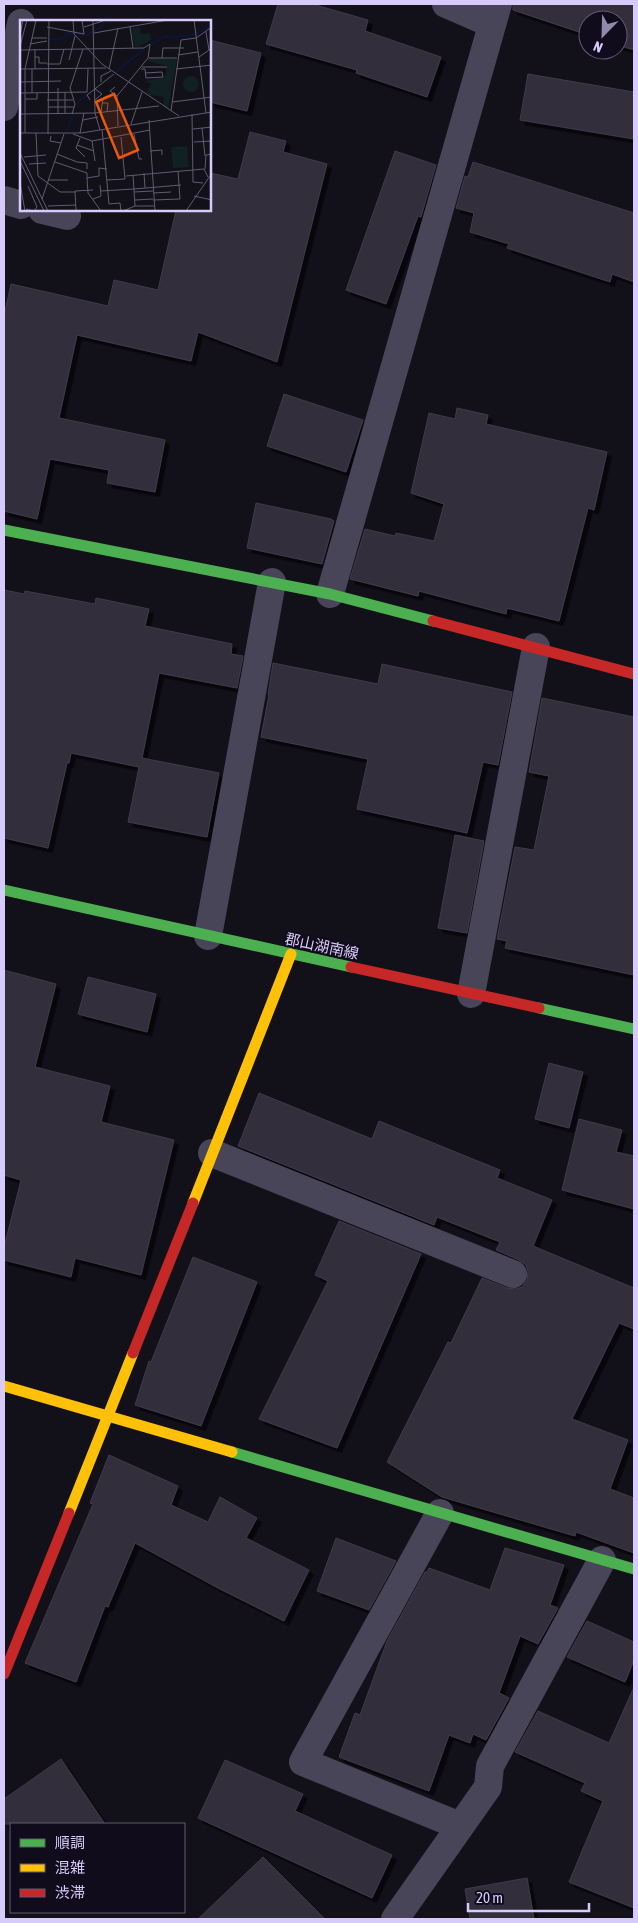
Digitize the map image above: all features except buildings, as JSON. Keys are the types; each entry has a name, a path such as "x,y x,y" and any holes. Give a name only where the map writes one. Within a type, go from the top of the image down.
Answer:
{"street":[{"path":"21,20 25,4"},
{"path":"330,594 495,14 446,4"},
{"path":"4,107 20,27"},
{"path":"4,200 20,205"},
{"path":"4,530 330,594 634,674"},
{"path":"208,936 272,582"},
{"path":"471,994 536,647"},
{"name":"郡山湖南線","path":"4,890 634,1029"},
{"path":"4,1674 291,954"},
{"path":"212,1153 512,1274"},
{"path":"4,1386 634,1569"},
{"path":"440,1513 302,1762 460,1826"},
{"path":"395,1919 488,1787 490,1766 602,1560"}],"traffic: fast":[{"path":"4,530 330,594 433,621"},
{"path":"4,890 351,967"},
{"path":"539,1008 634,1029"},
{"path":"232,1452 634,1569"}],"traffic: slow":[{"path":"193,1203 291,954"},
{"path":"69,1513 133,1353"},
{"path":"4,1386 232,1452"}],"traffic: jam":[{"path":"433,621 634,674"},
{"path":"351,967 539,1008"},
{"path":"133,1353 193,1203"},
{"path":"4,1674 69,1513"}]}
